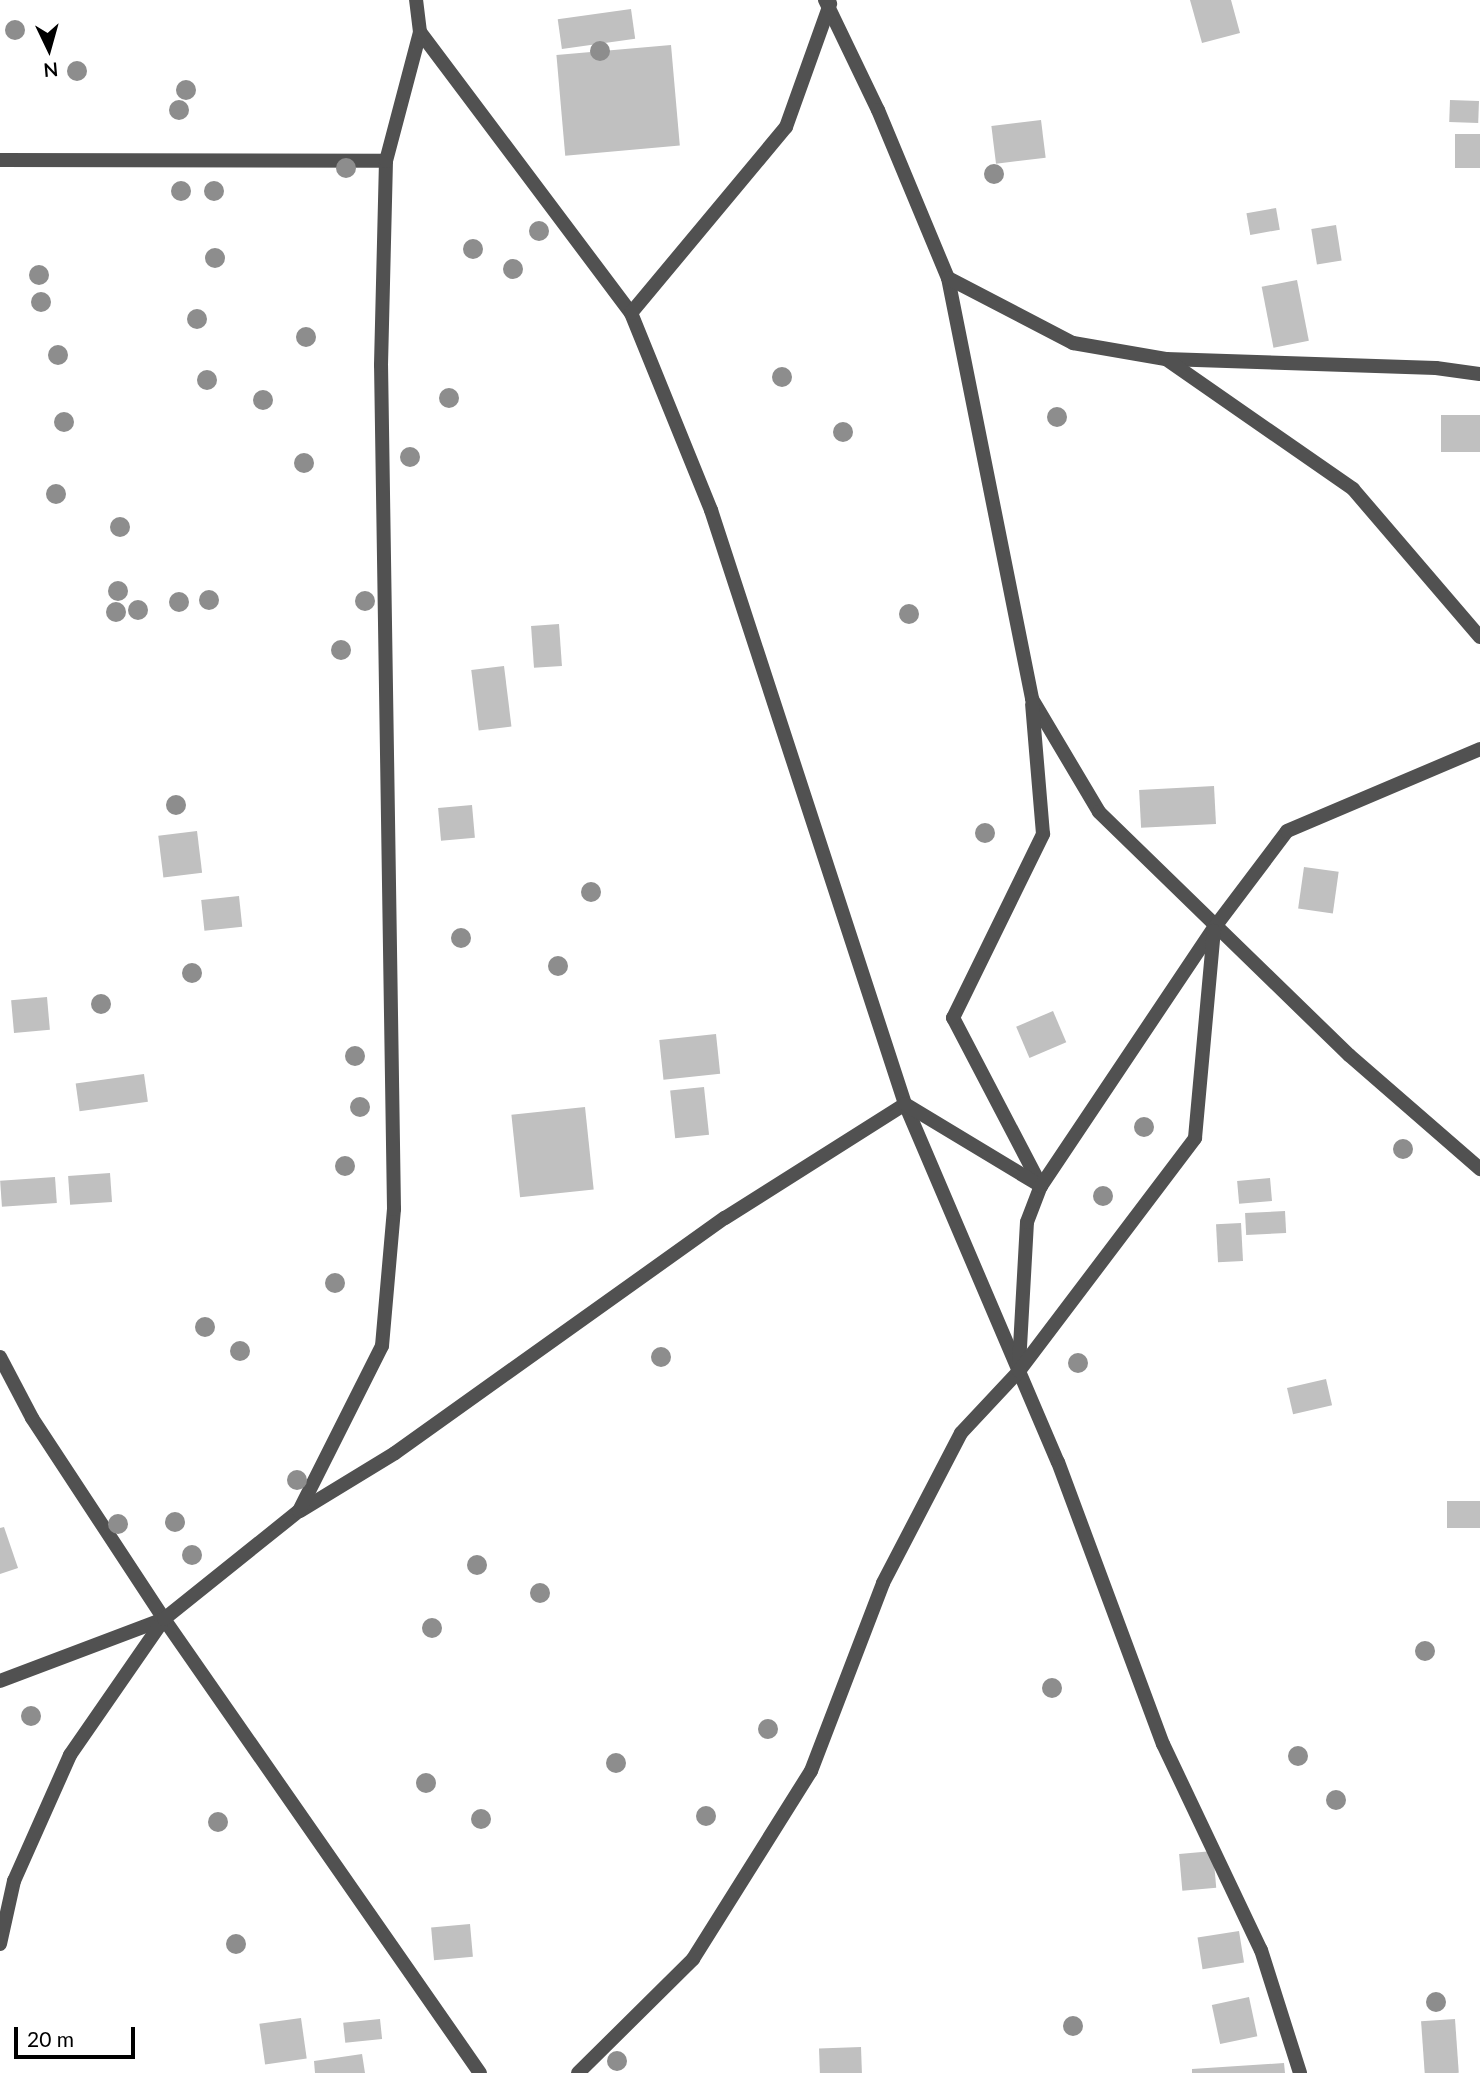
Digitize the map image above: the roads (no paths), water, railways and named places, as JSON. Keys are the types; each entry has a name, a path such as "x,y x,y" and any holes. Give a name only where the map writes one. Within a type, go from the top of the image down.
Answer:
{"street":[{"path":"299,1511 382,1346 394,1209 381,365 386,161 420,32 415,0"},
{"path":"631,313 786,127 829,3"},
{"path":"829,3 878,110 948,278 1032,699 1044,834 953,1018 1041,1186"},
{"path":"420,32 631,313 711,510 905,1104 1058,1462 1163,1744 1261,1950 1300,2073"},
{"path":"0,160 386,161"},
{"path":"948,278 1073,343 1166,359 1436,368 1480,374"},
{"path":"1166,359 1353,489 1480,637"},
{"path":"1032,699 1099,812 1214,928 1349,1055 1480,1168"},
{"path":"1019,1371 1027,1222 1041,1186 1214,928 1287,831 1480,749"},
{"path":"578,2073 693,1959 811,1771 883,1583 961,1433 1019,1371 1195,1138 1214,928"},
{"path":"0,1944 14,1881 70,1755 164,1619 299,1511 395,1454 725,1218 905,1104"},
{"path":"905,1104 1041,1186"},
{"path":"0,1357 32,1418 164,1619 480,2073"},
{"path":"0,1681 164,1619"}]}
